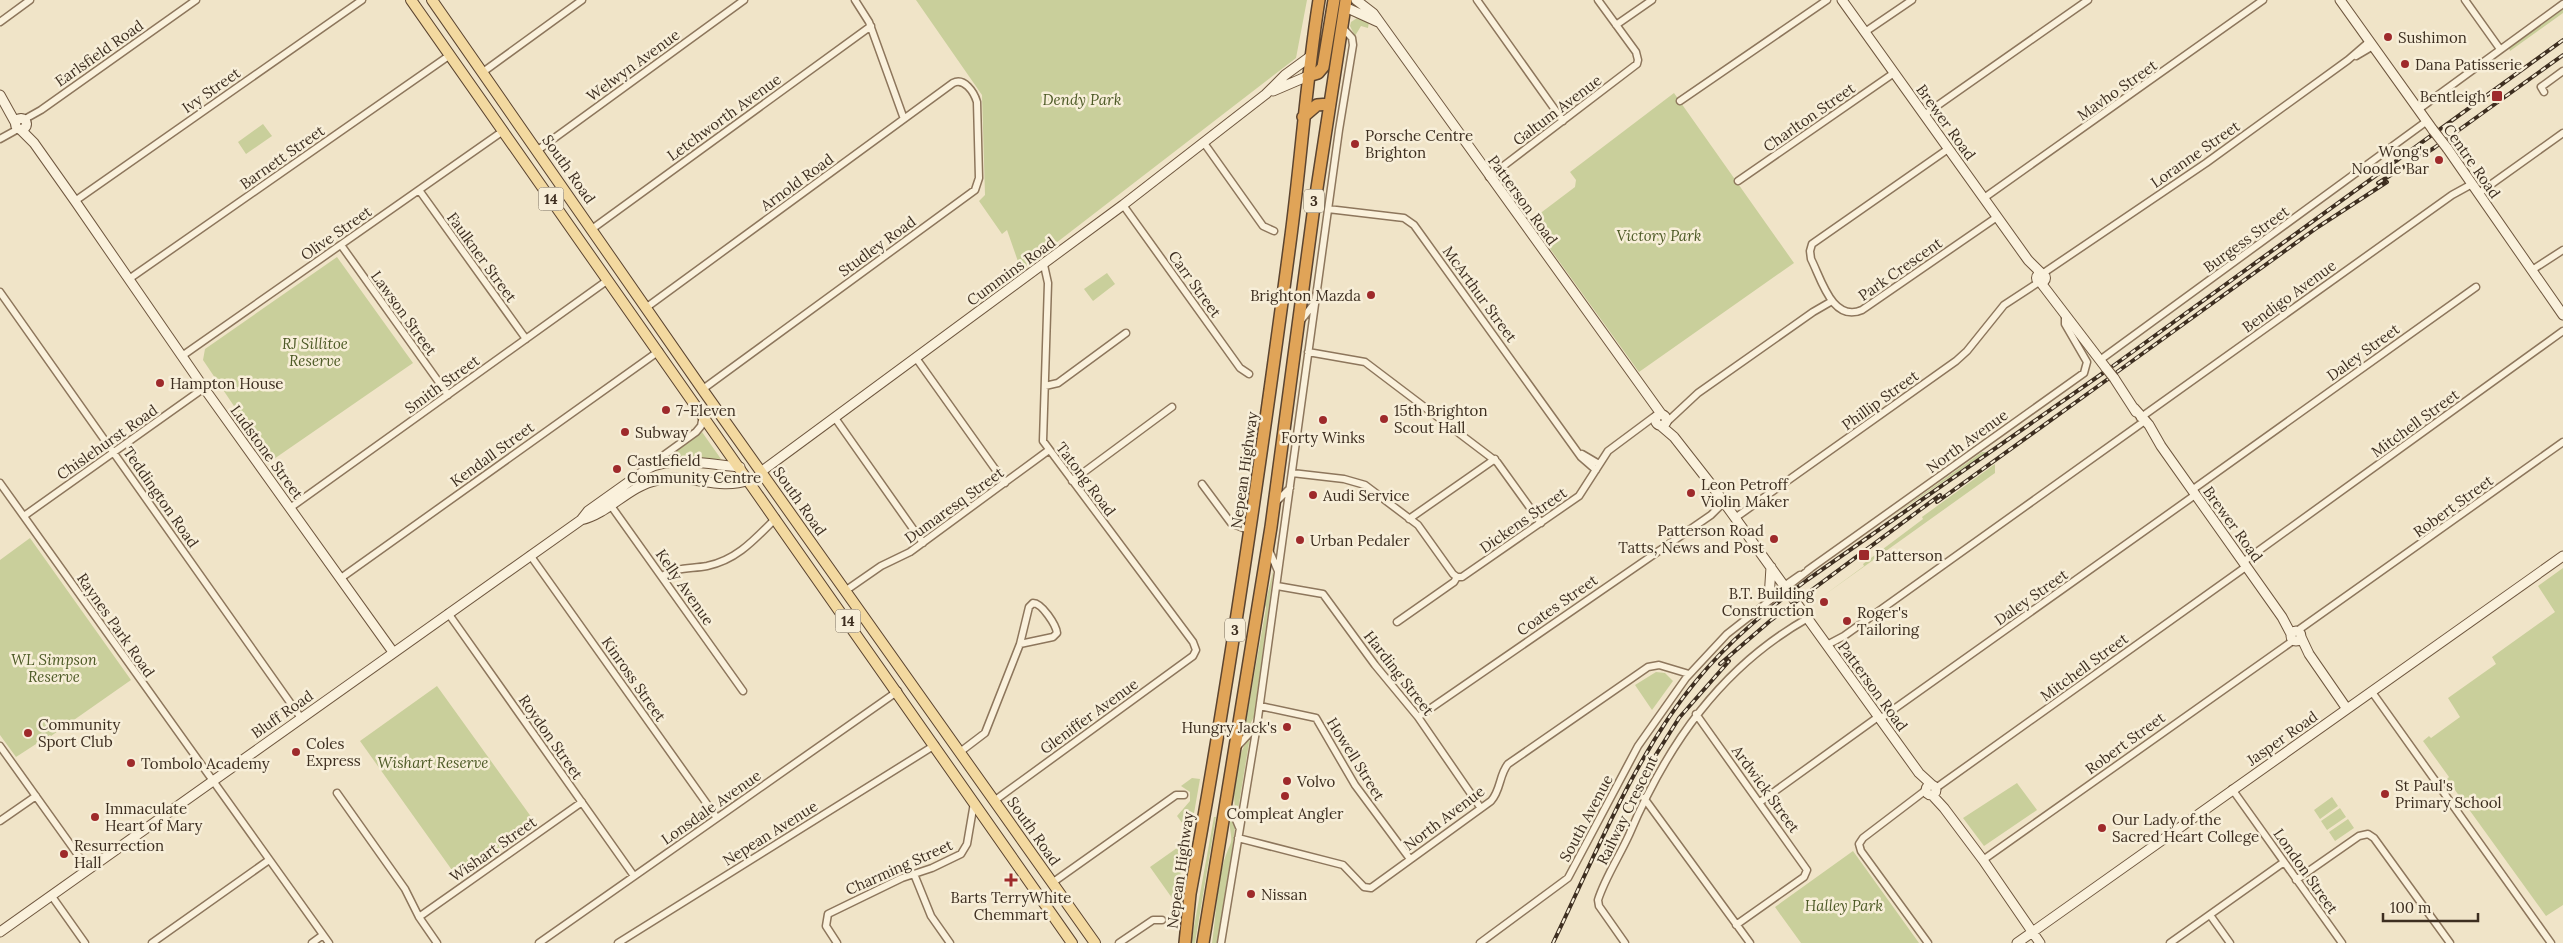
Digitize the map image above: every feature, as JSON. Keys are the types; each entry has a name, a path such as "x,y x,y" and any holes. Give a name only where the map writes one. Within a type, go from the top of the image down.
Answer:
{"highway":[{"name":"Nepean Highway","path":"1185,943 1190,894 1251,531 1319,0"},
{"path":"1308,76 1318,73 1322,67 1334,0 1346,3"},
{"name":"3","path":"1203,943 1268,547 1329,104 1346,3"},
{"path":"1304,117 1317,105 1329,104"},
{"path":"1273,371 1291,374"},
{"path":"1206,804 1224,808"}],"main road":[{"name":"South Road","path":"411,0 898,691 1072,943"},
{"name":"South Road","path":"432,0 703,389 763,468 845,592 1095,943"},
{"name":"Brewer Road","path":"1842,0 2052,295 2114,378 2347,709"},
{"name":"Centre Road","path":"2340,0 2447,148 2563,315"},
{"name":"Patterson Road","path":"1360,1 1378,22 1646,395 1659,420 1674,437 1771,567 1983,860 2040,943"},
{"name":"Patterson Road","path":"1346,3 1378,22"},
{"name":"Cummins Road","path":"763,468 835,418 1044,265 1204,143 1311,56"},
{"name":"Cummins Road","path":"1266,94 1308,76"},
{"name":"Ludstone Street","path":"0,95 76,201 204,388 393,652"},
{"path":"503,131 517,122"},
{"path":"659,351 671,342"},
{"path":"714,429 726,421"},
{"name":"Bluff Road","path":"0,932 580,520 592,518 644,471 654,465 668,462 740,466"},
{"path":"740,466 763,468"},
{"path":"749,480 763,468"},
{"name":"Bluff Road","path":"608,502 640,486 658,480 680,479 721,485 749,480"},
{"name":"Jasper Road","path":"2017,943 2563,556"},
{"path":"1768,600 1771,567"},
{"path":"898,691 910,682"},
{"path":"1038,894 1052,883"}],"street":[{"path":"0,22 30,0"},
{"name":"Earlsfield Road","path":"0,138 196,0"},
{"name":"Ivy Street","path":"76,201 362,0"},
{"path":"483,72 582,0"},
{"name":"Welwyn Avenue","path":"538,150 744,0"},
{"path":"855,0 871,26 904,119"},
{"path":"1477,0 1563,121"},
{"path":"1598,0 1616,25 1652,0"},
{"path":"1680,101 1827,0"},
{"path":"1865,32 1912,0"},
{"path":"1924,115 2088,0"},
{"name":"Mavho Street","path":"1984,198 2263,0"},
{"path":"2465,0 2500,49"},
{"path":"2418,108 2563,4"},
{"name":"Galtum Avenue","path":"1489,177 1638,62 1636,52 1616,25"},
{"name":"Letchworth Avenue","path":"592,229 871,26"},
{"path":"1221,943 1260,706 1328,208 1353,43 1342,27"},
{"name":"Loranne Street","path":"2041,278 2372,44"},
{"name":"Barnett Street","path":"130,280 450,55"},
{"path":"2544,92 2541,87 2563,71"},
{"name":"Charlton Street","path":"1738,181 1894,73"},
{"name":"Arnold Road","path":"646,307 954,82 964,83"},
{"name":"Studley Road","path":"703,389 976,188 979,181 977,101 964,83"},
{"path":"1329,104 1339,130"},
{"name":"Burgess Street","path":"2100,360 2406,138 2430,125"},
{"name":"Olive Street","path":"182,356 503,131"},
{"path":"2480,195 2563,133"},
{"path":"1204,143 1263,226 1274,230"},
{"path":"1831,299 1810,256 1811,247 1815,241 1948,149"},
{"name":"Bendigo Avenue","path":"1828,647 2471,182"},
{"name":"Faulkner Street","path":"419,190 526,339"},
{"name":"Carr Street","path":"1123,205 1240,368 1249,374"},
{"name":"McArthur Street","path":"1328,208 1404,218 1414,224 1578,450 1597,467"},
{"name":"Park Crescent","path":"1831,299 1842,311 1852,313 1862,310 1997,217"},
{"name":"Lawson Street","path":"340,245 448,395"},
{"path":"2533,272 2563,250"},
{"name":"Tatong Road","path":"1044,265 1048,283 1042,438 1049,450 1193,642 1196,650"},
{"name":"Phillip Street","path":"1735,518 1964,354 2004,305 2041,278"},
{"name":"Smith Street","path":"290,508 608,280"},
{"name":"Daley Street","path":"1760,802 2194,492 2476,287"},
{"name":"Teddington Road","path":"0,292 301,718"},
{"name":"Dickens Street","path":"1397,622 1457,578 1462,577 1579,496 1610,449 1659,420 1831,299"},
{"path":"1298,325 1315,302"},
{"name":"North Avenue","path":"1238,838 1343,865 1364,887 1368,888 1496,796 1502,772 1513,761 1648,667 1655,664 1666,666 1688,676 1727,634 1768,600 2085,372 2087,362 2065,324 2063,317 2065,313"},
{"name":"Mitchell Street","path":"1928,943 1861,851 1859,844 1863,838 2245,564 2563,331"},
{"path":"1045,386 1058,383 1126,333"},
{"name":"Mitchell Street","path":"2553,340 2563,335"},
{"name":"Kendall Street","path":"341,578 659,351"},
{"path":"1308,352 1365,362 1495,460 1540,523"},
{"path":"916,358 1004,483"},
{"path":"1291,374 1304,386"},
{"name":"Chislehurst Road","path":"24,516 204,388"},
{"path":"1072,481 1172,407"},
{"name":"Bluff Road","path":"644,471 696,432 701,426 703,414"},
{"path":"835,418 923,543"},
{"name":"Robert Street","path":"1983,860 2563,442"},
{"name":"Dumaresq Street","path":"845,592 881,566 905,556 1049,450"},
{"path":"1409,519 1495,460"},
{"path":"1292,473 1361,482 1420,527 1457,578"},
{"name":"Raynes Park Road","path":"0,483 219,793 226,800 329,943"},
{"path":"1202,484 1231,523 1251,531"},
{"path":"1274,504 1290,488"},
{"name":"Kelly Avenue","path":"608,502 743,691"},
{"name":"Coates Street","path":"1418,717 1725,504"},
{"path":"662,576 677,568 722,562 737,554 751,543 776,518"},
{"path":"1268,547 1278,573"},
{"name":"Kinross Street","path":"530,555 717,818"},
{"name":"Harding Street","path":"1277,586 1323,594 1375,665 1418,717 1480,807"},
{"path":"960,752 985,733 1020,644 1029,607 1036,603 1056,628 1057,633 1053,637 1020,644"},
{"name":"Roydon Street","path":"448,613 634,876"},
{"name":"Railway Crescent","path":"1625,943 1598,900 1644,798 1667,756 1696,714 1745,661 1806,616"},
{"name":"Gleniffer Avenue","path":"994,801 1193,656 1196,650"},
{"name":"South Avenue","path":"1480,943 1570,875 1638,746 1688,676"},
{"name":"Lonsdale Avenue","path":"542,942 898,691"},
{"path":"2372,692 2551,943"},
{"name":"Howell Street","path":"1260,706 1316,718 1355,785 1408,860"},
{"name":"Ardwick Street","path":"1696,714 1806,865 1807,872 1802,878 1736,925"},
{"path":"1234,750 1257,724"},
{"name":"Nepean Avenue","path":"618,943 935,745"},
{"path":"0,746 88,869"},
{"name":"London Street","path":"2232,789 2342,943"},
{"path":"337,792 406,889 419,917 437,943"},
{"path":"1052,883 1176,795 1184,795"},
{"path":"0,821 36,796"},
{"path":"1644,798 1750,943"},
{"name":"Charming Street","path":"837,943 825,922 830,912 954,858 963,852 974,800"},
{"name":"Wishart Street","path":"419,917 582,802"},
{"path":"1224,808 1232,810 1240,828"},
{"path":"2296,880 2358,836 2368,834 2374,838 2450,943"},
{"path":"152,943 269,860"},
{"path":"2170,943 2284,862"},
{"path":"914,874 932,916 950,943"},
{"path":"51,895 85,943"},
{"path":"2210,915 2230,943"},
{"path":"1119,943 1153,920 1162,920"},
{"path":"312,943 323,935"}],"green space":[{"name":"Dendy Park","path":"916,0 1307,0 1296,58 1021,270 1007,230 1002,234 979,201 985,195 982,95"},
{"path":"2563,9 2563,13 2510,51 2509,48"},
{"path":"1357,18 1369,22 1368,28 1361,26 1355,36 1350,26 1351,22"},
{"name":"Victory Park","path":"1674,93 1794,263 1639,372 1530,221 1575,187 1576,180 1570,172"},
{"path":"263,124 272,136 246,154 238,142"},
{"name":"RJ Sillitoe Reserve","path":"337,257 413,363 271,461 203,360 205,349"},
{"path":"1107,273 1115,284 1093,301 1084,289"},
{"path":"702,432 721,459 664,459 666,456"},
{"path":"1982,452 1987,452 1888,519"},
{"path":"1995,464 1995,473 1823,596 1923,519 1922,517"},
{"name":"WL Simpson Reserve","path":"30,538 131,680 51,736 16,757 0,735 0,560"},
{"path":"1274,567 1254,717 1243,737 1265,605"},
{"path":"2563,568 2563,905 2546,916 2447,779 2449,777 2423,741 2429,736 2431,738 2460,717 2448,698 2496,664 2492,657 2555,612 2538,586"},
{"path":"1656,672 1665,673 1673,681 1652,710 1635,685"},
{"name":"Wishart Reserve","path":"437,686 537,825 459,880 360,741"},
{"path":"1250,737 1237,816 1234,786 1241,753"},
{"path":"1192,778 1200,779 1193,819 1186,828 1177,816 1190,801 1190,792 1181,786"},
{"path":"2017,783 2037,810 1984,846 1963,818"},
{"path":"2332,797 2338,806 2320,819 2314,810"},
{"path":"2340,808 2346,817 2327,830 2321,821"},
{"path":"1231,815 1235,828 1233,844 1217,943 1212,943 1222,867 1231,842"},
{"path":"1214,817 1216,817 1195,943 1191,943"},
{"path":"2348,819 2354,828 2335,841 2329,832"},
{"path":"1184,843 1178,895 1172,898 1150,867"},
{"name":"Halley Park","path":"1853,851 1919,943 1801,943 1775,907"}],"railway":[{"path":"2113,366 2563,40"},
{"path":"2378,183 2434,148 2563,55"},
{"path":"2117,372 2318,227 2387,182"},
{"path":"1553,943 1601,841 1654,740 1697,680 1722,652 1763,615 1807,580 2103,373"},
{"path":"1937,502 2108,379"},
{"path":"1720,664 1770,621 1940,495"},
{"path":"1642,777 1679,718 1729,661"}],"place":[{"name":"Sushimon","path":"2388,37"},
{"name":"Dana Patisserie","path":"2405,64"},
{"name":"Bentleigh","path":"2497,96"},
{"name":"Porsche Centre Brighton","path":"1355,144"},
{"name":"Wong's Noodle Bar","path":"2439,160"},
{"name":"Brighton Mazda","path":"1371,295"},
{"name":"Hampton House","path":"160,383"},
{"name":"7-Eleven","path":"666,410"},
{"name":"15th Brighton Scout Hall","path":"1384,419"},
{"name":"Forty Winks","path":"1323,420"},
{"name":"Subway","path":"625,432"},
{"name":"Castlefield Community Centre","path":"617,469"},
{"name":"Leon Petroff Violin Maker","path":"1691,493"},
{"name":"Audi Service","path":"1313,495"},
{"name":"Patterson Road Tatts, News and Post","path":"1774,539"},
{"name":"Urban Pedaler","path":"1300,540"},
{"name":"Patterson","path":"1864,555"},
{"name":"B.T. Building Construction","path":"1824,602"},
{"name":"Roger's Tailoring","path":"1847,621"},
{"name":"Hungry Jack's","path":"1287,727"},
{"name":"Community Sport Club","path":"28,733"},
{"name":"Coles Express","path":"296,752"},
{"name":"Tombolo Academy","path":"131,763"},
{"name":"Volvo","path":"1287,781"},
{"name":"St Paul's Primary School","path":"2385,794"},
{"name":"Compleat Angler","path":"1285,796"},
{"name":"Immaculate Heart of Mary","path":"95,817"},
{"name":"Our Lady of the Sacred Heart College","path":"2102,828"},
{"name":"Resurrection Hall","path":"64,854"},
{"name":"Barts TerryWhite Chemmart","path":"1011,880"},
{"name":"Nissan","path":"1251,894"}]}
